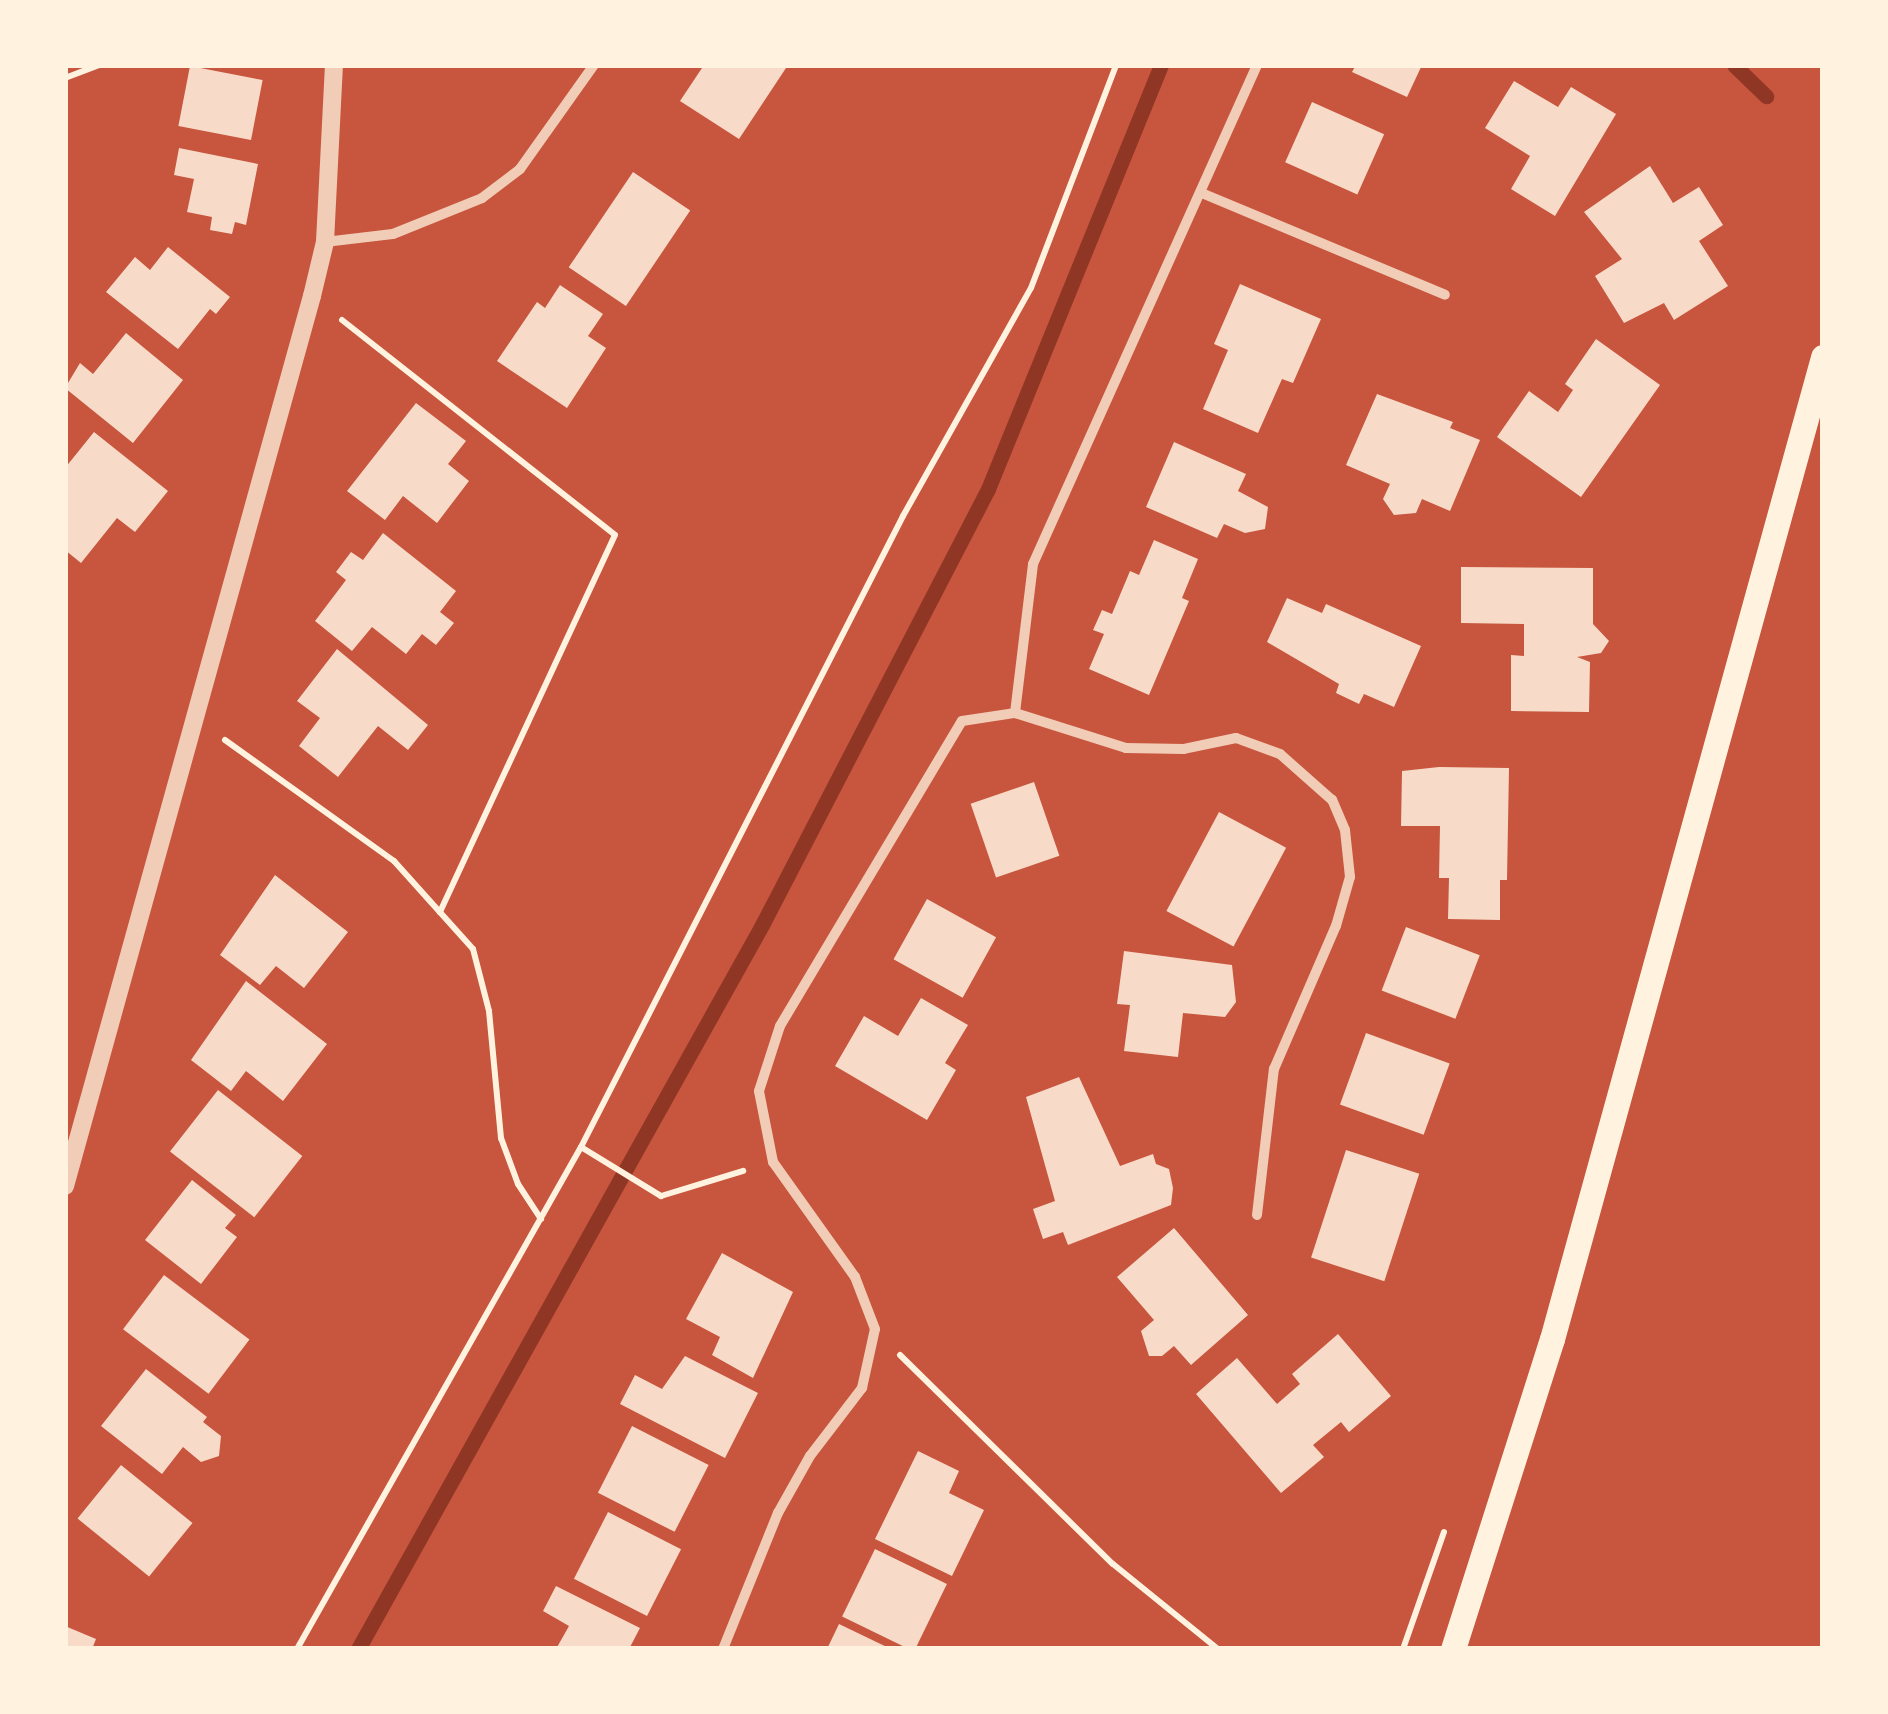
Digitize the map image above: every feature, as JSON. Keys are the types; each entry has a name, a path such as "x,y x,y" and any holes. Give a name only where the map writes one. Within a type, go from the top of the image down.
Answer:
{"main road":[{"path":"1453,1649 1552,1339 1823,357"}],"street":[{"path":"65,1186 198,721 325,242 334,65"},
{"path":"325,242 392,234 482,198 520,169 594,65"},
{"path":"1015,713 1033,564 1204,194 1257,65"},
{"path":"1204,194 1445,294"},
{"path":"723,1649 778,1513 810,1456 862,1388 874,1330 855,1277 772,1162 759,1091 780,1026 962,721 1015,713 1126,748 1184,749 1236,738 1280,754 1332,800 1345,830 1350,877 1336,926 1274,1069 1257,1215"}],"path":[{"path":"65,78 99,65"},
{"path":"297,1649 581,1147 903,516 1031,288 1116,65"},
{"path":"312,296 615,534 440,912"},
{"path":"198,721 394,861 473,949 489,1011 501,1138 518,1184 540,1219"},
{"path":"581,1147 661,1196 772,1162"},
{"path":"874,1330 1113,1564 1218,1649"}],"building":[{"path":"704,65 788,65 739,139 680,101"},
{"path":"1356,65 1422,65 1407,97 1352,72"},
{"path":"190,66 263,80 251,140 178,126"},
{"path":"1514,81 1558,107 1571,87 1616,114 1555,216 1511,189 1530,156 1485,128"},
{"path":"1312,102 1384,134 1357,194 1285,162"},
{"path":"179,148 258,164 246,225 235,222 232,234 210,230 212,217 187,212 194,179 174,175"},
{"path":"1650,166 1673,203 1699,187 1723,225 1699,241 1728,286 1674,320 1664,303 1624,323 1595,276 1622,259 1584,212"},
{"path":"633,172 690,211 626,306 569,267"},
{"path":"168,247 230,297 216,314 210,309 178,349 106,292 135,257 150,270"},
{"path":"1240,284 1321,319 1293,383 1282,379 1258,433 1203,409 1228,350 1214,344"},
{"path":"560,285 603,314 588,336 606,348 567,408 497,361 537,302 545,308"},
{"path":"126,333 183,380 133,443 65,388 80,363 93,374"},
{"path":"1596,339 1660,385 1581,497 1497,437 1529,391 1558,412 1573,390 1565,384"},
{"path":"1377,394 1453,422 1450,428 1480,440 1450,511 1422,499 1416,513 1394,515 1383,499 1390,484 1346,465"},
{"path":"416,403 466,441 448,464 469,481 437,523 403,496 385,520 347,491"},
{"path":"94,432 168,491 135,532 117,518 81,563 65,550 65,468"},
{"path":"1174,442 1246,474 1238,491 1268,507 1265,529 1245,533 1224,524 1217,538 1146,507"},
{"path":"383,533 456,591 440,612 454,623 436,645 422,634 406,654 372,627 352,651 315,621 346,580 336,572 351,552 363,560"},
{"path":"1154,540 1198,559 1182,598 1189,601 1149,695 1089,669 1104,634 1093,630 1102,610 1112,614 1130,571 1139,575"},
{"path":"1461,567 1593,568 1593,624 1609,641 1601,653 1577,657 1590,662 1589,712 1511,711 1511,655 1524,656 1524,624 1461,623"},
{"path":"1287,598 1322,613 1326,604 1421,646 1394,707 1364,694 1359,704 1336,693 1339,684 1267,642"},
{"path":"337,649 428,725 408,750 378,726 338,777 299,746 320,718 297,701"},
{"path":"1509,768 1507,880 1500,880 1500,920 1448,919 1449,878 1439,878 1440,826 1401,826 1402,771"},
{"path":"1034,782 1059,856 996,878 971,804"},
{"path":"1219,812 1286,848 1234,947 1166,911"},
{"path":"275,875 348,932 304,988 276,966 260,985 220,955"},
{"path":"927,899 996,937 963,998 894,959"},
{"path":"1406,927 1480,955 1455,1019 1382,990"},
{"path":"1124,951 1232,965 1236,1002 1225,1017 1183,1013 1178,1057 1124,1051 1130,1005 1117,1004"},
{"path":"246,981 327,1044 283,1101 246,1071 231,1091 191,1060"},
{"path":"921,998 968,1025 945,1063 956,1070 927,1120 835,1066 864,1016 898,1036"},
{"path":"1366,1033 1450,1063 1424,1135 1340,1104"},
{"path":"1079,1077 1120,1166 1153,1154 1156,1164 1169,1169 1173,1188 1171,1205 1068,1245 1063,1232 1043,1239 1033,1209 1055,1201 1026,1097"},
{"path":"218,1090 302,1156 254,1217 170,1151"},
{"path":"1346,1150 1419,1174 1384,1281 1311,1257"},
{"path":"192,1180 236,1215 225,1228 237,1237 201,1284 145,1240"},
{"path":"1174,1228 1248,1315 1191,1365 1174,1346 1162,1356 1149,1356 1141,1331 1154,1320 1117,1277"},
{"path":"722,1253 793,1292 753,1378 712,1355 720,1337 686,1319"},
{"path":"164,1275 249,1339 209,1394 123,1329"},
{"path":"1338,1334 1391,1396 1349,1432 1341,1422 1313,1445 1324,1457 1281,1493 1196,1394 1237,1358 1277,1404 1300,1384 1292,1374"},
{"path":"685,1356 758,1393 725,1458 620,1404 635,1375 662,1389"},
{"path":"146,1369 207,1417 203,1422 221,1436 219,1456 201,1462 183,1447 162,1474 101,1426"},
{"path":"632,1426 709,1465 675,1532 598,1493"},
{"path":"918,1451 959,1471 949,1493 984,1510 952,1576 875,1539"},
{"path":"121,1465 192,1523 149,1577 78,1519"},
{"path":"608,1512 681,1549 647,1616 574,1579"},
{"path":"875,1549 947,1584 915,1649 842,1616"},
{"path":"556,1586 640,1628 629,1649 556,1649 569,1626 543,1611"},
{"path":"839,1624 891,1649 827,1649"},
{"path":"65,1626 96,1639 92,1649 65,1649"}],"waterway":[{"path":"358,1649 762,925 988,489 1161,65"},
{"path":"1734,65 1766,96"}]}
